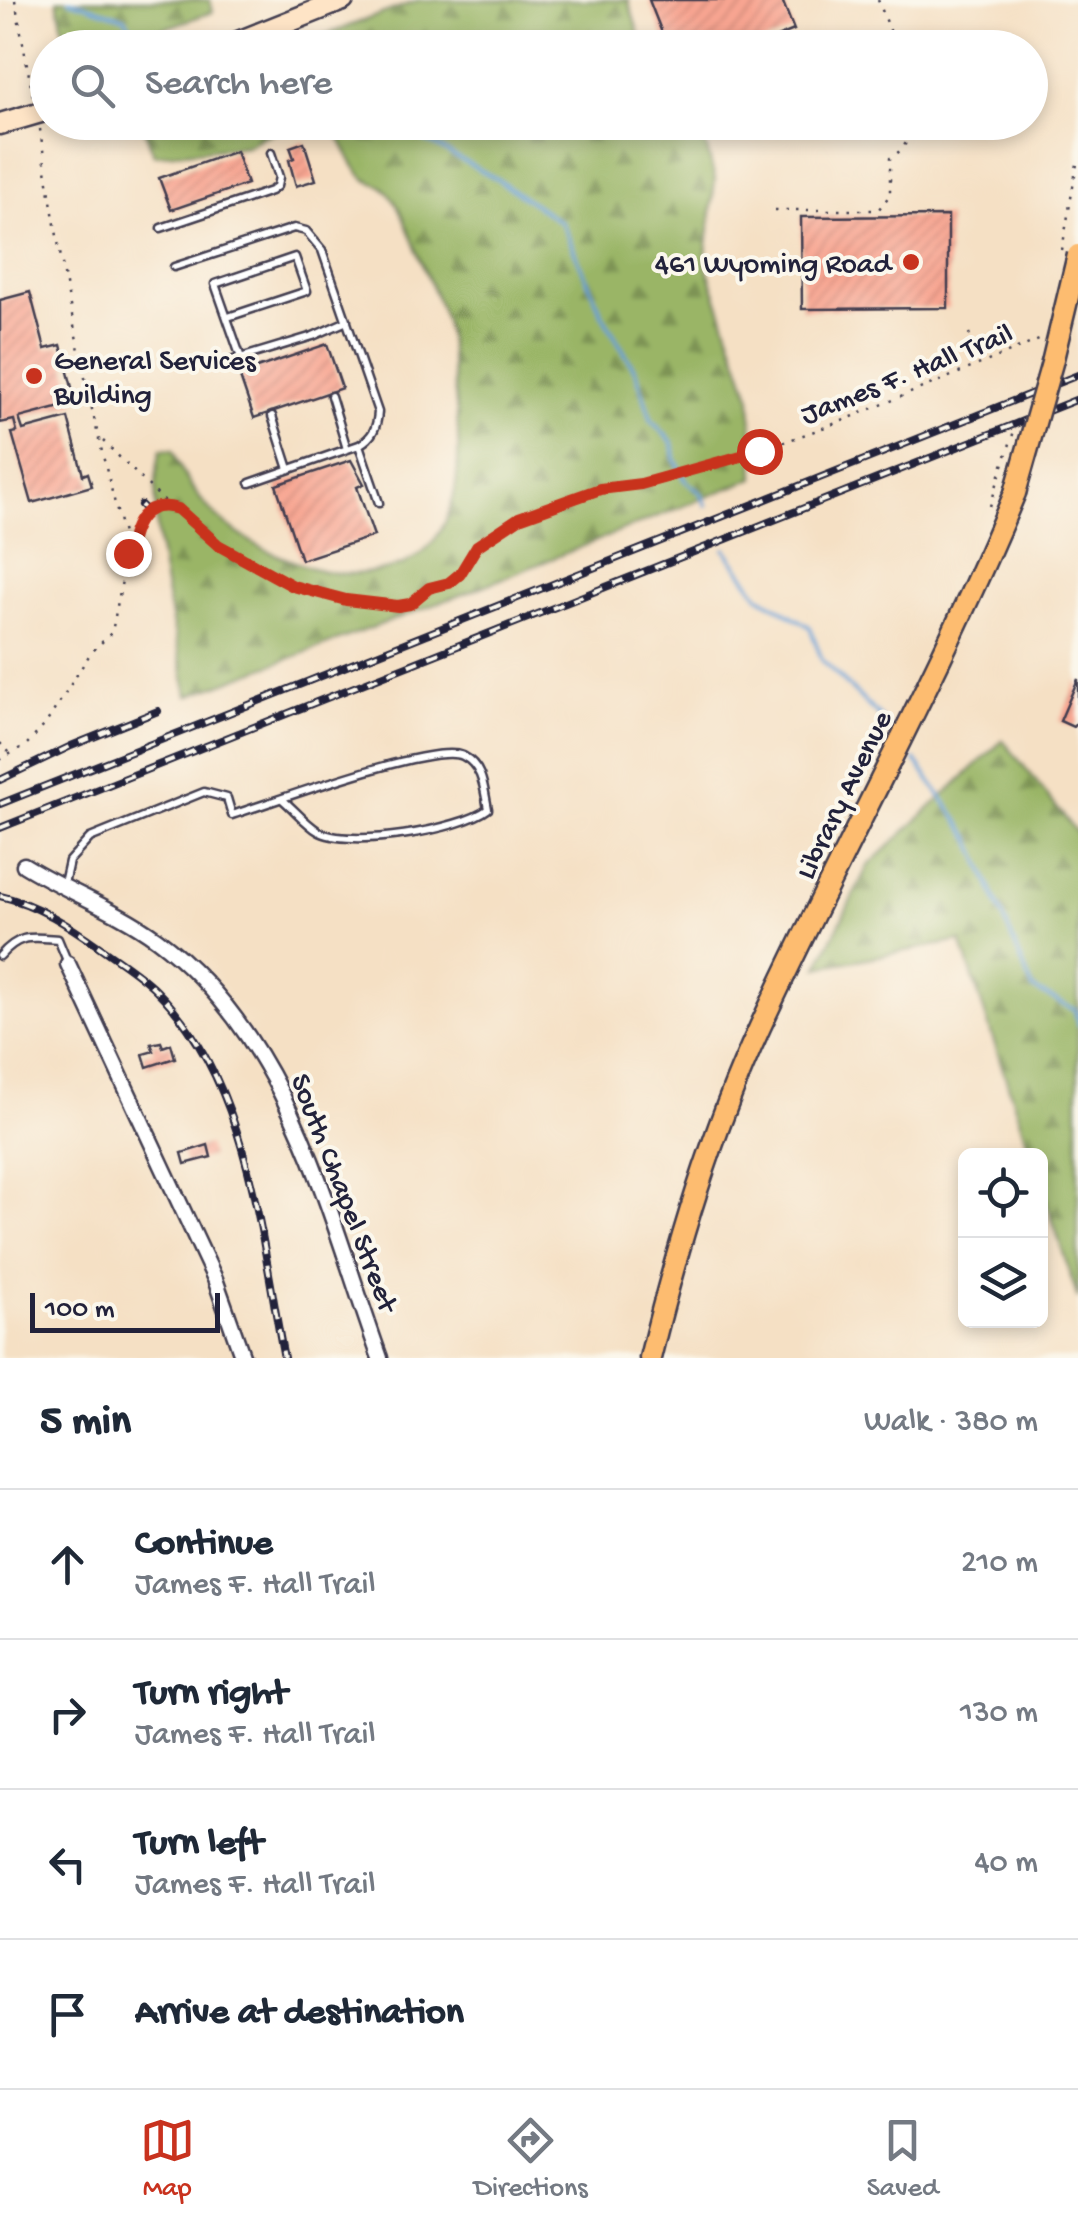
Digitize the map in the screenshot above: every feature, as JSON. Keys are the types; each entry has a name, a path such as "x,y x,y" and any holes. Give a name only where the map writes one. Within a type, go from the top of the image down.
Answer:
{"main road":[{"name":"Library Avenue","path":"650,1358 680,1241 759,1029 936,672 1015,493 1052,364 1072,256"}],"street":[{"path":"268,30 343,0"},
{"path":"0,124 30,115"},
{"name":"South Chapel Street","path":"24,866 63,889 116,911 160,942 214,990 258,1049 303,1142 380,1358"},
{"path":"68,964 215,1279 244,1358"}],"lane":[{"path":"161,228 271,191 280,177 272,153"},
{"path":"174,267 284,230 306,231 322,250 378,412 373,434 360,446 250,483"},
{"path":"228,317 307,291 295,257 216,284 240,358"},
{"path":"206,368 347,322"},
{"path":"330,396 347,448"},
{"path":"272,416 289,469"},
{"path":"360,446 379,504"},
{"path":"63,889 69,860 90,838 204,792 227,798 232,815 282,799 444,752 462,756 479,768 488,809 440,830 370,837 320,833 282,799"},
{"path":"0,948 32,937 58,939 68,964"},
{"path":"0,956 12,942"}],"path":[{"path":"14,0 30,69"},
{"path":"878,0 890,30"},
{"path":"44,140 62,263 128,553"},
{"path":"775,210 878,210 890,195 890,158 903,151 907,140"},
{"path":"1072,256 1078,158"},
{"path":"1040,344 1044,328"},
{"path":"968,333 980,365"},
{"name":"James F. Hall Trail","path":"101,440 169,506 178,509 227,550 293,586 346,600 398,606 410,604 429,588 449,583 460,574 477,546 519,518 600,489 641,484 759,451 1044,338"},
{"path":"990,506 1014,432"},
{"path":"0,760 12,756 45,725 90,654 112,632 138,519 151,508 169,506"},
{"path":"0,744 12,756"}],"green space":[{"path":"57,0 210,0 213,12 160,30 63,30"},
{"path":"419,0 628,0 638,30 338,30"},
{"path":"149,140 257,140 246,146 154,155"},
{"path":"340,140 703,140 715,179 705,262 751,398 754,478 471,591 188,696 158,538 156,476 161,449 173,450 202,502 230,528 263,549 308,567 333,572 384,570 412,559 433,542 455,492 456,405 442,311 395,203 384,188 366,180"},
{"path":"1003,740 1078,834 1078,1299 1048,1206 1048,1148 1029,1148 961,941 818,967 868,866"}],"building":[{"path":"649,0 782,0 794,30 661,30"},
{"path":"304,142 316,180 296,186 290,147"},
{"path":"236,151 247,184 171,210 159,178"},
{"path":"948,216 948,308 802,309 801,217"},
{"name":"General Services Building","path":"30,292 45,349 61,345 76,403 19,418 23,430 68,418 83,475 88,473 92,486 32,503 12,433 17,432 14,420 0,423 0,300"},
{"path":"327,344 342,388 254,418 239,374"},
{"path":"351,460 364,484 357,487 374,536 301,560 276,485"},
{"path":"1078,679 1078,721 1073,727 1060,721"},
{"path":"161,1042 163,1047 171,1044 175,1058 147,1067 143,1054 154,1051 151,1044"},
{"path":"208,1145 211,1157 185,1164 182,1153"}],"waterway":[{"path":"70,0 125,18 132,30"},
{"path":"424,140 495,178 562,223 603,316 636,372 652,421 673,443 675,459 686,481 701,493 706,505"},
{"path":"725,549 759,596 810,627 822,660 888,725"},
{"path":"915,760 970,837 1033,989 1075,1010 1078,1024"}],"railway":[{"path":"0,804 1078,375"},
{"path":"0,828 1078,399"},
{"path":"141,505 144,508"},
{"path":"0,780 158,711"},
{"path":"0,896 40,910 129,968 156,990 187,1027 212,1069 246,1162 284,1358"}],"place":[{"name":"461 Wyoming Road","path":"911,262"},
{"name":"General Services Building","path":"34,376"}],"route":[{"path":"128,553 138,519 151,508 169,506 178,509 218,545 293,586 346,600 398,606 410,604 429,588 449,583 460,574 477,546 519,518 600,489 641,484 759,451"}]}
